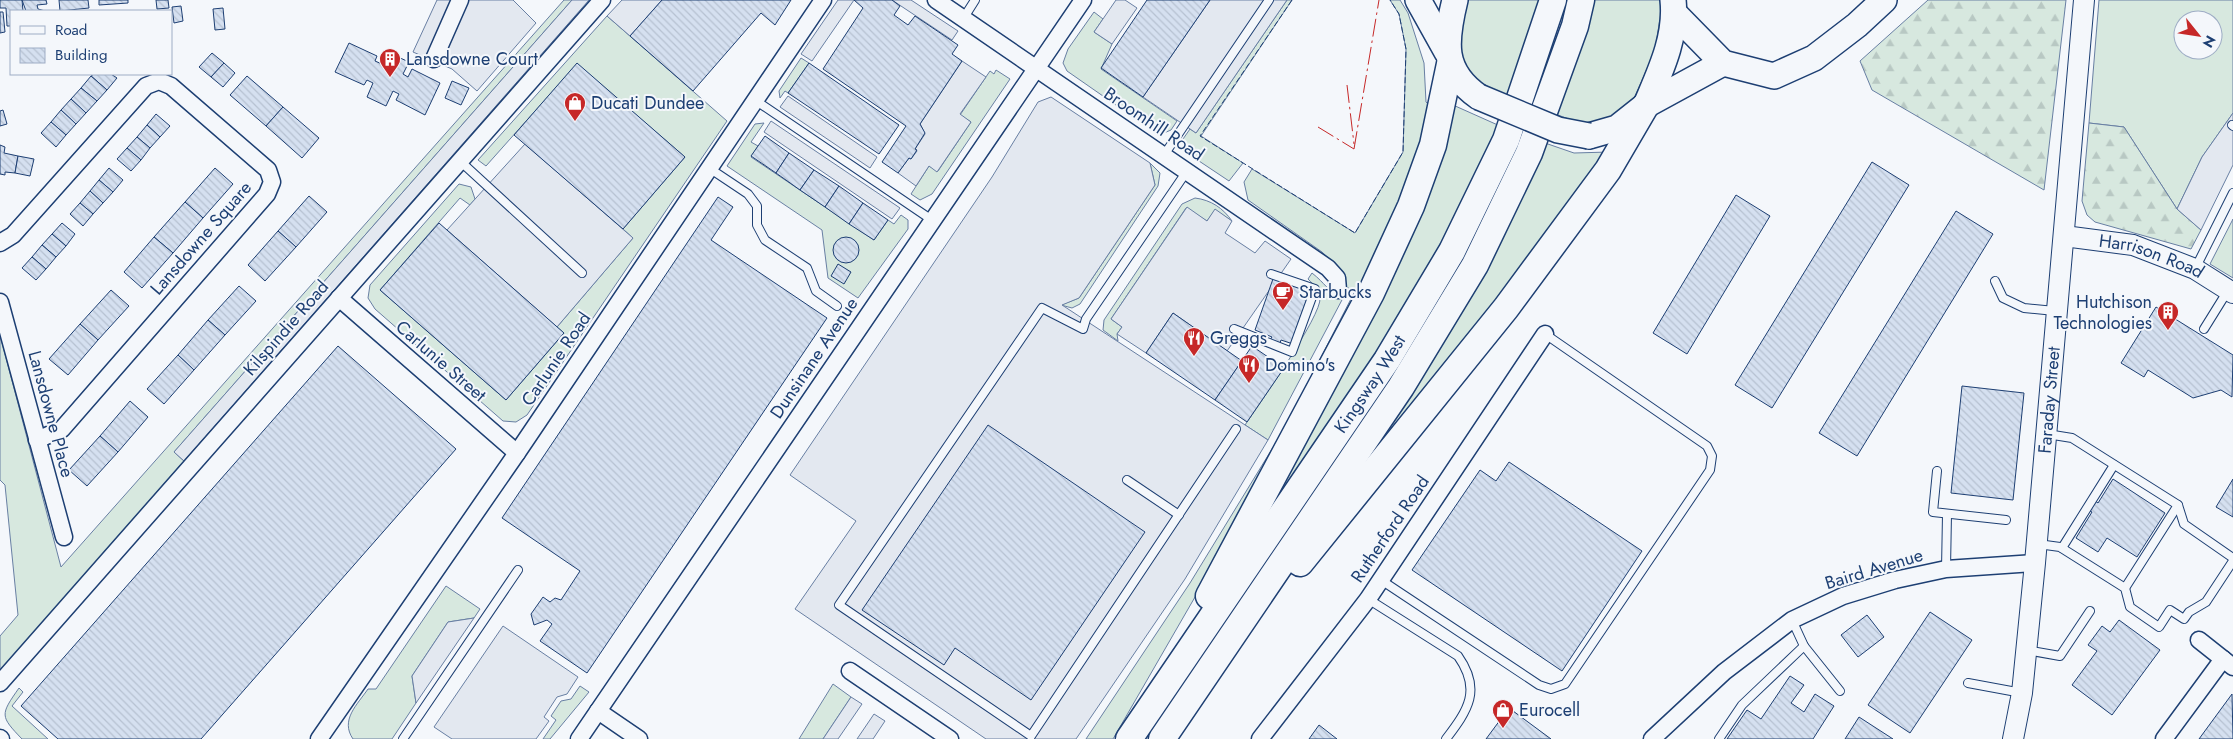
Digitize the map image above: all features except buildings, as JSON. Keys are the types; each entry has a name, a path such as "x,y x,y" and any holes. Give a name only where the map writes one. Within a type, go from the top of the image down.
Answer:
{"highway":[{"name":"Kingsway West","path":"1135,730 1387,360 1452,251 1506,140 1553,0"},
{"name":"Kingsway West","path":"1162,739 1401,387 1475,265 1530,153 1575,26 1581,0"},
{"path":"1135,730 1371,292 1411,206 1433,145 1448,58"},
{"path":"1180,711 1506,308 1608,170 1646,105"}],"main road":[{"path":"1418,0 1464,87 1479,97 1558,130 1588,136 1617,128 1646,105 1723,63"},
{"path":"1448,58 1449,23 1454,0"},
{"path":"1673,6 1723,63 1774,76 1814,58 1857,25 1884,0"},
{"path":"1646,105 1666,55 1673,6"}],"street":[{"path":"434,59 460,0"},
{"name":"Kilspindie Road","path":"0,683 602,0"},
{"name":"Carlunie Road","path":"324,737 824,0"},
{"name":"Broomhill Road","path":"936,0 1328,268 1337,278 1338,290"},
{"name":"Dunsinane Avenue","path":"578,739 1083,0"},
{"name":"Faraday Street","path":"2013,739 2022,693 2047,434 2084,0"},
{"name":"Lansdowne Square","path":"0,243 13,235 146,86 159,81 171,86 268,170 272,182 267,194 62,429 37,440"},
{"name":"Harrison Road","path":"2064,236 2133,245 2195,269 2231,291"},
{"name":"Carlunie Street","path":"339,298 517,453"},
{"name":"Lansdowne Place","path":"0,302 64,537"},
{"name":"Rutherford Road","path":"1260,739 1368,599 1545,334"},
{"name":"Baird Avenue","path":"1652,739 1724,672 1792,620 1843,596 1895,580 2035,553"},
{"path":"2164,739 2228,663 2199,640"},
{"path":"850,671 950,739"},
{"path":"598,711 639,739"}],"lane":[{"path":"963,19 974,0"},
{"path":"1164,155 1269,0"},
{"path":"756,100 932,220"},
{"path":"460,161 582,273"},
{"path":"709,168 748,194 757,206 757,224 765,240 807,268 816,291 837,306"},
{"path":"1187,171 1086,319 1083,329 1042,308 840,605 1031,736 1236,429"},
{"path":"2195,269 2233,193"},
{"path":"1234,329 1292,352 1315,289 1271,274"},
{"path":"1996,281 2004,298 2024,308 2057,311"},
{"path":"2204,329 2231,291"},
{"path":"1381,580 1539,685 1552,689 1565,684 1710,470 1712,456 1708,446 1545,334"},
{"path":"2035,553 2062,548 2125,588 2130,607 2159,627 2170,610 2184,619 2189,612 2206,602 2233,560 2184,524 2178,505 2072,438 2047,434"},
{"path":"2062,548 2114,465"},
{"path":"1937,471 1933,512 2006,520"},
{"path":"1127,480 1179,515"},
{"path":"2125,588 2178,505"},
{"path":"1946,569 1947,514"},
{"path":"403,739 518,570"},
{"path":"1368,599 1458,656 1466,667 1470,680 1470,700 1464,715 1446,739"},
{"path":"2026,650 2060,656 2090,611"},
{"path":"1792,620 1804,646 1840,691"},
{"path":"1719,739 1742,705 1804,646"},
{"path":"1968,683 2022,693"}],"green space":[{"path":"564,0 572,0 174,452 184,461 0,671 0,636 18,615 5,485 0,480 0,335 61,567"},
{"path":"1287,0 1292,0 1201,136 1243,163 1229,181 1184,151 1183,139 1190,129 1196,133"},
{"path":"1390,0 1400,0 1408,13 1424,63 1426,102 1432,108 1398,217 1288,436 1113,739 1086,739 1190,583 1283,431 1355,291 1344,286 1343,272 1322,252 1248,200 1244,182 1252,169 1355,233 1403,152 1406,49 1399,14"},
{"path":"1467,0 1543,0 1511,98 1470,78 1458,51 1459,20"},
{"path":"1594,0 1660,0 1662,6 1655,50 1634,99 1609,122 1580,123 1555,114"},
{"path":"1928,0 2066,0 2044,190 1872,90 1860,61"},
{"path":"2099,0 2233,0 2233,113 2202,157 2177,209 2124,127 2089,123"},
{"path":"1094,12 1103,19 1094,32 1112,44 1101,69 1177,121 1171,130 1159,135 1067,71 1063,63 1068,49"},
{"path":"607,16 727,121 527,415 516,422 503,421 375,309 368,298 370,285 459,184 471,187 475,199 470,205 460,198 380,290 506,400 564,333 557,327 633,238 623,229 685,157 577,64 486,166 478,160"},
{"path":"801,58 809,63 788,93 785,91 780,98 779,91"},
{"path":"996,70 1010,79 932,194 920,200 911,194 929,166 938,171 971,122 960,115 990,71 994,74"},
{"path":"1453,105 1500,126 1445,247 1286,492 1278,488"},
{"path":"764,123 751,142 758,146 751,157 874,240 888,220 894,224 901,215 908,220 908,229 858,298 828,278 822,230 727,166 755,124"},
{"path":"2089,123 2124,127 2177,209 2201,230 2191,249 2095,222 2087,215 2082,201"},
{"path":"1545,143 1574,153 1609,152 1391,437 1383,432"},
{"path":"1150,163 1160,173 1158,186 1080,304 1072,308 1061,305 1079,298 1155,185"},
{"path":"1195,198 1216,205 1232,221 1215,210 1207,221 1186,208 1111,319 1122,327 1117,334 1118,341 1103,330 1104,320 1182,204"},
{"path":"2233,219 2233,278 2210,264"},
{"path":"1312,273 1329,289 1343,298 1268,440 1245,425 1301,341 1318,308 1319,292 1308,279"},
{"path":"446,586 480,609 474,618 448,622 412,676 416,703 392,739 353,739 348,725 355,707 368,689 376,689"},
{"path":"833,684 851,697 823,739 799,739"},
{"path":"580,686 589,692 550,739 543,739 556,720 551,716 561,701 571,699"},
{"path":"19,688 23,692 12,706 48,739 22,739 6,720 5,715 8,704"}],"shaded area":[{"path":"437,0 513,0 536,23 477,91 452,69 413,52"},
{"path":"572,0 589,0 184,461 174,452"},
{"path":"622,0 662,0 630,36 607,16"},
{"path":"838,0 854,0 812,61 801,54"},
{"path":"892,0 911,0 958,31 952,40"},
{"path":"1116,0 1125,0 1137,8 1112,44 1094,32"},
{"path":"1210,0 1287,0 1196,133 1143,97"},
{"path":"962,61 986,77 960,114 971,122 937,172 929,166 916,186 898,173 917,151 915,149 925,134 920,124"},
{"path":"788,96 877,157 870,168 780,107"},
{"path":"1051,97 1150,163 1155,185 1079,298 1062,305 1268,440 1185,579 1076,739 986,739 795,609 856,521 790,475 992,177 1038,102"},
{"path":"2233,113 2233,165 2201,230 2177,209 2202,157"},
{"path":"771,121 900,208 892,219 764,132"},
{"path":"525,144 633,238 557,327 447,230"},
{"path":"1187,207 1207,221 1215,209 1232,221 1225,233 1255,253 1265,241 1291,259 1227,351 1173,313 1146,353 1117,334 1122,327 1111,319"},
{"path":"474,618 416,703 412,676 448,622"},
{"path":"503,626 578,677 567,694 557,697 544,717 549,721 536,739 452,739 434,727"},
{"path":"851,697 862,704 838,739 823,739"},
{"path":"874,714 885,721 873,739 857,739"}],"fence":[{"path":"1292,0 1200,136 1355,233 1403,152 1406,49 1399,14 1390,0"}],"power":[{"path":"1354,149 1379,0"},
{"path":"1347,85 1354,144"},
{"path":"1318,127 1354,149"}],"place":[{"name":"Lansdowne Court","path":"390,78"},
{"name":"Ducati Dundee","path":"575,122"},
{"name":"Starbucks","path":"1283,311"},
{"name":"Hutchison Technologies","path":"2168,331"},
{"name":"Greggs","path":"1194,357"},
{"name":"Domino's","path":"1249,384"},
{"name":"Eurocell","path":"1503,729"}]}
